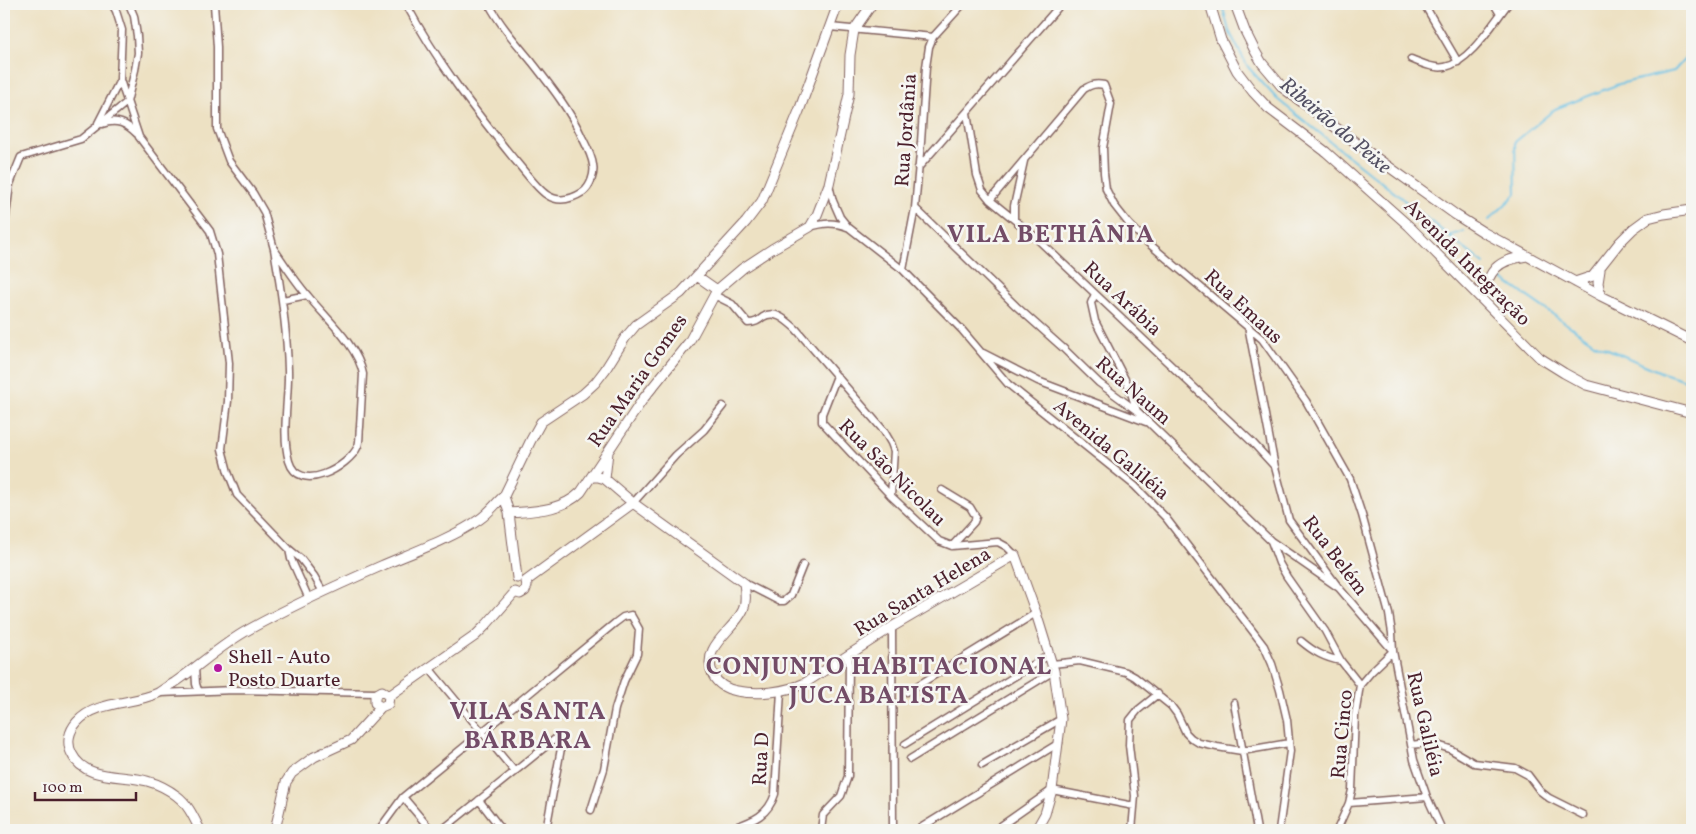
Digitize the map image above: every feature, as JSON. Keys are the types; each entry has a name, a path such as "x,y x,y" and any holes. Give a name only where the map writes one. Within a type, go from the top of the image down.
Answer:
{"street":[{"path":"112,4 122,30 120,80 139,137"},
{"path":"4,231 10,184 21,158 81,139 127,102 136,70 138,53 136,26 129,4"},
{"path":"214,4 217,129 229,161 264,212 274,249 283,300 288,370 286,450 290,464 297,473 311,478 323,474 343,462 358,445 363,374 361,363 351,348 307,295 274,249"},
{"path":"406,4 479,117 530,178 548,196 564,200 575,197 586,190 593,176 593,165 586,145 572,118 540,72 513,40 489,4"},
{"path":"158,693 247,631 323,592 455,533 480,519 504,496 516,467 541,422 583,394 595,383 636,325 681,293 746,222 762,200 799,111 838,4"},
{"path":"810,227 828,184 849,94 850,55 854,30 872,4"},
{"name":"Rua Jordânia","path":"903,270 915,208 929,47 933,37 963,4"},
{"path":"918,168 1061,4"},
{"name":"Avenida Integração","path":"1210,4 1225,48 1237,71 1253,92 1268,108 1326,152 1409,226 1540,358 1586,384 1692,413"},
{"name":"Avenida Integração","path":"1235,4 1258,57 1283,88 1367,151 1456,215 1601,296 1692,341"},
{"path":"1424,4 1458,62"},
{"path":"1494,4 1500,14"},
{"path":"1412,59 1426,65 1444,68 1458,62 1475,46 1508,4"},
{"path":"830,27 933,37"},
{"path":"96,126 120,80"},
{"name":"Rua Emaus","path":"1024,160 1084,89 1092,84 1104,85 1111,104 1103,148 1104,172 1106,189 1114,205 1147,242 1262,339 1296,385 1350,479 1378,570 1392,633 1393,651"},
{"name":"Rua Arábia","path":"967,113 977,175 982,190 990,200 1014,219 1253,442 1275,467"},
{"path":"96,126 109,121 118,121 132,129 210,231 221,276 229,363 228,401 222,449 228,472 238,495 308,568 323,592"},
{"path":"990,200 1024,160"},
{"path":"1014,219 1014,206 1024,160"},
{"path":"828,184 840,217 848,227"},
{"name":"Rua Naum","path":"915,208 1099,383 1137,411 1271,540 1339,588"},
{"path":"1575,282 1594,276 1619,243 1648,218 1692,210"},
{"path":"810,227 826,222 848,227"},
{"name":"Rua Maria Gomes","path":"508,513 552,508 573,500 581,492 643,399 689,342 716,292 743,268 810,227"},
{"name":"Avenida Galiléia","path":"848,227 903,270 962,330 1008,384 1135,486 1166,518 1264,646 1280,690 1290,751 1279,830"},
{"path":"1481,298 1490,274 1495,268 1502,262 1527,256"},
{"path":"1600,269 1598,283 1601,296"},
{"path":"698,276 732,304 748,323 756,322 769,314 780,317 796,329 884,431 891,443 894,456 891,496"},
{"path":"1094,294 1092,303 1095,321 1129,387 1137,411"},
{"path":"283,300 307,295"},
{"name":"Rua Belém","path":"1248,326 1275,467 1289,520 1339,588 1393,651"},
{"path":"980,351 1038,381 1149,424"},
{"name":"Rua São Nicolau","path":"837,376 828,404 822,414 822,422 891,496 939,541 952,546 998,542 1015,555"},
{"path":"276,830 286,782 292,773 314,757 351,740 381,707 388,704 389,696 475,636 515,592 511,585 513,581 521,580 633,503 676,455 704,430 723,406"},
{"path":"605,480 608,450"},
{"path":"591,477 605,480 633,503 744,583 779,601 784,601 791,595 803,565"},
{"path":"942,490 970,507 976,517 974,522 952,546"},
{"path":"504,496 521,580"},
{"path":"1271,540 1279,563 1287,577 1360,685"},
{"path":"289,548 291,559 309,599"},
{"path":"1015,555 1052,663 1061,719 1052,790 1045,814 1036,830"},
{"name":"Rua Santa Helena","path":"744,583 746,601 743,610 735,622 720,637 714,648 710,666 719,684 727,689 740,692 781,691 792,689 805,683 892,627 1015,555"},
{"path":"907,692 1036,614"},
{"path":"379,830 403,797 614,623 623,617 631,615 639,629 637,654 624,681 615,709 604,769 591,810"},
{"path":"892,627 893,830"},
{"path":"1301,641 1313,652 1327,658 1342,661"},
{"name":"Rua Cinco","path":"1337,830 1349,803 1354,775 1355,716 1360,685 1393,651"},
{"name":"Rua Galiléia","path":"1393,651 1414,760 1427,797 1442,830"},
{"path":"822,830 823,815 841,796 848,776 849,656"},
{"path":"905,744 1052,663 1080,661 1126,672 1135,677 1158,694 1177,714 1186,733 1199,743 1217,748 1242,751 1289,743"},
{"path":"910,759 1052,663"},
{"path":"195,668 198,690"},
{"path":"429,668 515,772"},
{"path":"200,830 192,814 178,797 162,786 145,780 105,775 89,770 79,764 71,754 69,743 71,731 77,722 96,709 158,693 198,690 384,692 389,696"},
{"name":"Rua D","path":"726,830 757,818 772,804 775,794 781,691"},
{"path":"376,693 374,697 375,703 381,707"},
{"path":"1132,830 1134,806 1129,745 1130,720 1138,710 1158,694"},
{"path":"1234,703 1257,830"},
{"path":"982,764 1061,719"},
{"path":"442,830 555,740 561,739 546,830"},
{"path":"917,830 1059,743"},
{"path":"1411,745 1434,744 1450,749 1474,762 1524,771 1540,791 1549,798 1583,815"},
{"path":"995,830 1052,790 1134,806"},
{"path":"403,797 430,830"},
{"path":"1349,803 1427,797"},
{"path":"479,800 502,830"}],"waterway":[{"name":"Ribeirão do Peixe","path":"1222,4 1229,31 1248,67 1277,99 1449,236 1464,231"},
{"name":"Ribeirão do Peixe","path":"1489,220 1516,194 1515,142 1555,109 1619,84 1674,71 1692,51"},
{"path":"1450,237 1484,264"},
{"path":"1502,279 1594,343 1663,373 1692,382"}],"place":[{"name":"Shell - Auto Posto Duarte","path":"218,668"}],"district":[{"name":"VILA BETHÂNIA","path":"1051,233"},
{"name":"CONJUNTO HABITACIONAL JUCA BATISTA","path":"879,680"},
{"name":"VILA SANTA BÁRBARA","path":"528,724"}]}
